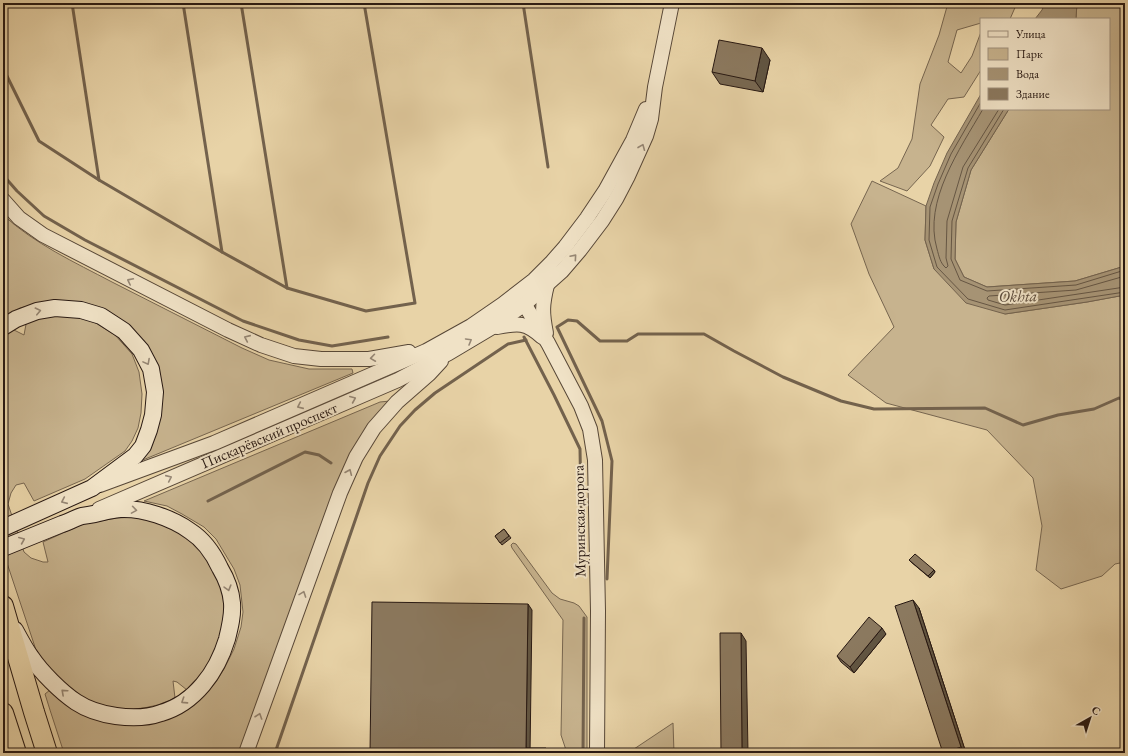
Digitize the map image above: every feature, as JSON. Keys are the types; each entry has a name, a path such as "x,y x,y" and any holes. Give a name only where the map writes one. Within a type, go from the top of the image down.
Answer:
{"highway":[{"path":"4,610 47,753"},
{"path":"3,713 16,753"}],"main road":[{"path":"3,327 16,319 37,311 54,308 81,310 101,316 124,331 141,350 151,370 155,392 150,430 135,456 92,488"},
{"name":"Пискарёвский проспект","path":"3,528 92,488"},
{"path":"4,610 30,657 66,694 88,709 126,718 150,716 169,710 187,700 204,684 215,669 224,650 232,615 232,602 224,575 207,546 196,535 176,522 151,513 122,509 82,516"},
{"name":"Пискарёвский проспект","path":"3,548 82,516"}],"street":[{"path":"521,299 547,285 562,271 584,245 616,199 635,163 646,136 651,118 655,88 672,3"},
{"path":"521,299 534,280 565,247 605,191 633,140 655,88"},
{"path":"3,200 19,218 43,236 228,330 262,345 294,356 321,359 369,359 408,352 426,351"},
{"path":"547,285 543,301 542,316 548,343"},
{"name":"Пискарёвский проспект","path":"82,516 398,380 449,353 491,328 521,299"},
{"name":"Пискарёвский проспект","path":"92,488 214,443 426,351 521,299"},
{"name":"Муринская дорога","path":"521,299 548,343 581,406 590,429 595,460 598,611 597,753"},
{"path":"491,328 513,324 525,325 535,331 548,343"},
{"path":"246,753 340,493 356,457 374,428 397,402 429,374 449,353"}],"green space":[{"path":"948,3 1017,3 1010,18 980,18 980,23 957,30 948,62 961,73 972,56 980,35 980,72 964,97 948,99 931,125 944,137 930,166 907,191 880,181 898,168 912,139 920,84 939,35"},
{"path":"1077,3 1125,3 1125,266 1075,281 987,287 964,277 955,259 956,222 971,170 1008,110 1110,110 1110,18 1076,18"},
{"path":"872,181 926,206 925,240 934,269 1005,314 1125,295 1125,562 1115,564 1102,576 1061,589 1036,570 1042,526 1033,478 987,430 886,403 848,375 894,327 869,274 851,224"},
{"path":"3,215 28,235 69,260 242,348 269,360 309,369 352,369 353,373 138,462 157,389 125,326 49,301 20,308 3,317"},
{"path":"37,316 76,316 94,322 115,335 132,354 139,372 142,394 141,413 138,428 125,451 85,479 34,501 24,483 16,485 11,493 8,504 24,552 31,558 48,562 43,542 83,524 117,518 138,517 174,527 203,549 222,589 224,603 224,626 207,670 187,690 177,682 173,681 175,698 162,704 144,708 122,710 86,702 45,667 36,650 7,563 3,550 3,333 14,330 24,335 27,319"},
{"path":"390,401 355,448 241,753 64,753 45,694 50,690 86,715 187,709 204,696 216,682 234,649 241,627 243,612 240,585 234,569 216,539 204,527 167,506 144,501 380,402"},
{"path":"513,543 516,544 552,593 560,599 579,606 587,617 587,753 566,753 561,735 563,620 512,548 511,545"},
{"path":"673,723 674,753 628,753"}],"water":[{"path":"1045,3 1077,3 1076,18 1036,18"},
{"name":"Okhta","path":"980,96 980,110 1008,110 971,170 956,222 955,259 964,277 987,287 1075,281 1125,266 1125,295 1005,314 966,303 934,269 925,240 926,206 947,153"}],"building":[{"path":"719,40 762,48 755,81 712,72"},
{"path":"504,529 509,536 500,543 495,536"},
{"path":"915,554 934,570 928,576 909,560"},
{"path":"913,600 961,747 943,753 895,606"},
{"path":"372,602 528,604 526,748 546,748 546,753 370,753"},
{"path":"869,617 882,628 850,667 837,656"},
{"path":"720,633 741,633 742,753 721,753"}],"waterway":[{"path":"72,3 99,180"},
{"path":"183,3 222,252"},
{"path":"241,3 287,288"},
{"path":"3,68 39,141 99,180 222,252 287,288 366,311 415,303 364,3"},
{"path":"523,3 548,167"},
{"path":"3,175 17,191 44,216 85,240 243,321 299,340 332,346 388,337"},
{"path":"607,579 612,461 602,421 557,327 568,320 577,321 600,341 627,341 638,334 704,334 783,377 841,401 874,409 985,408 1023,425 1058,415 1094,409 1119,398 1125,401"},
{"path":"524,337 580,449 582,560"},
{"path":"275,753 368,483 380,456 400,426 415,410 435,393 508,344 526,340"},
{"path":"208,501 305,452 319,455 331,463"},
{"path":"583,753 584,618"}]}
